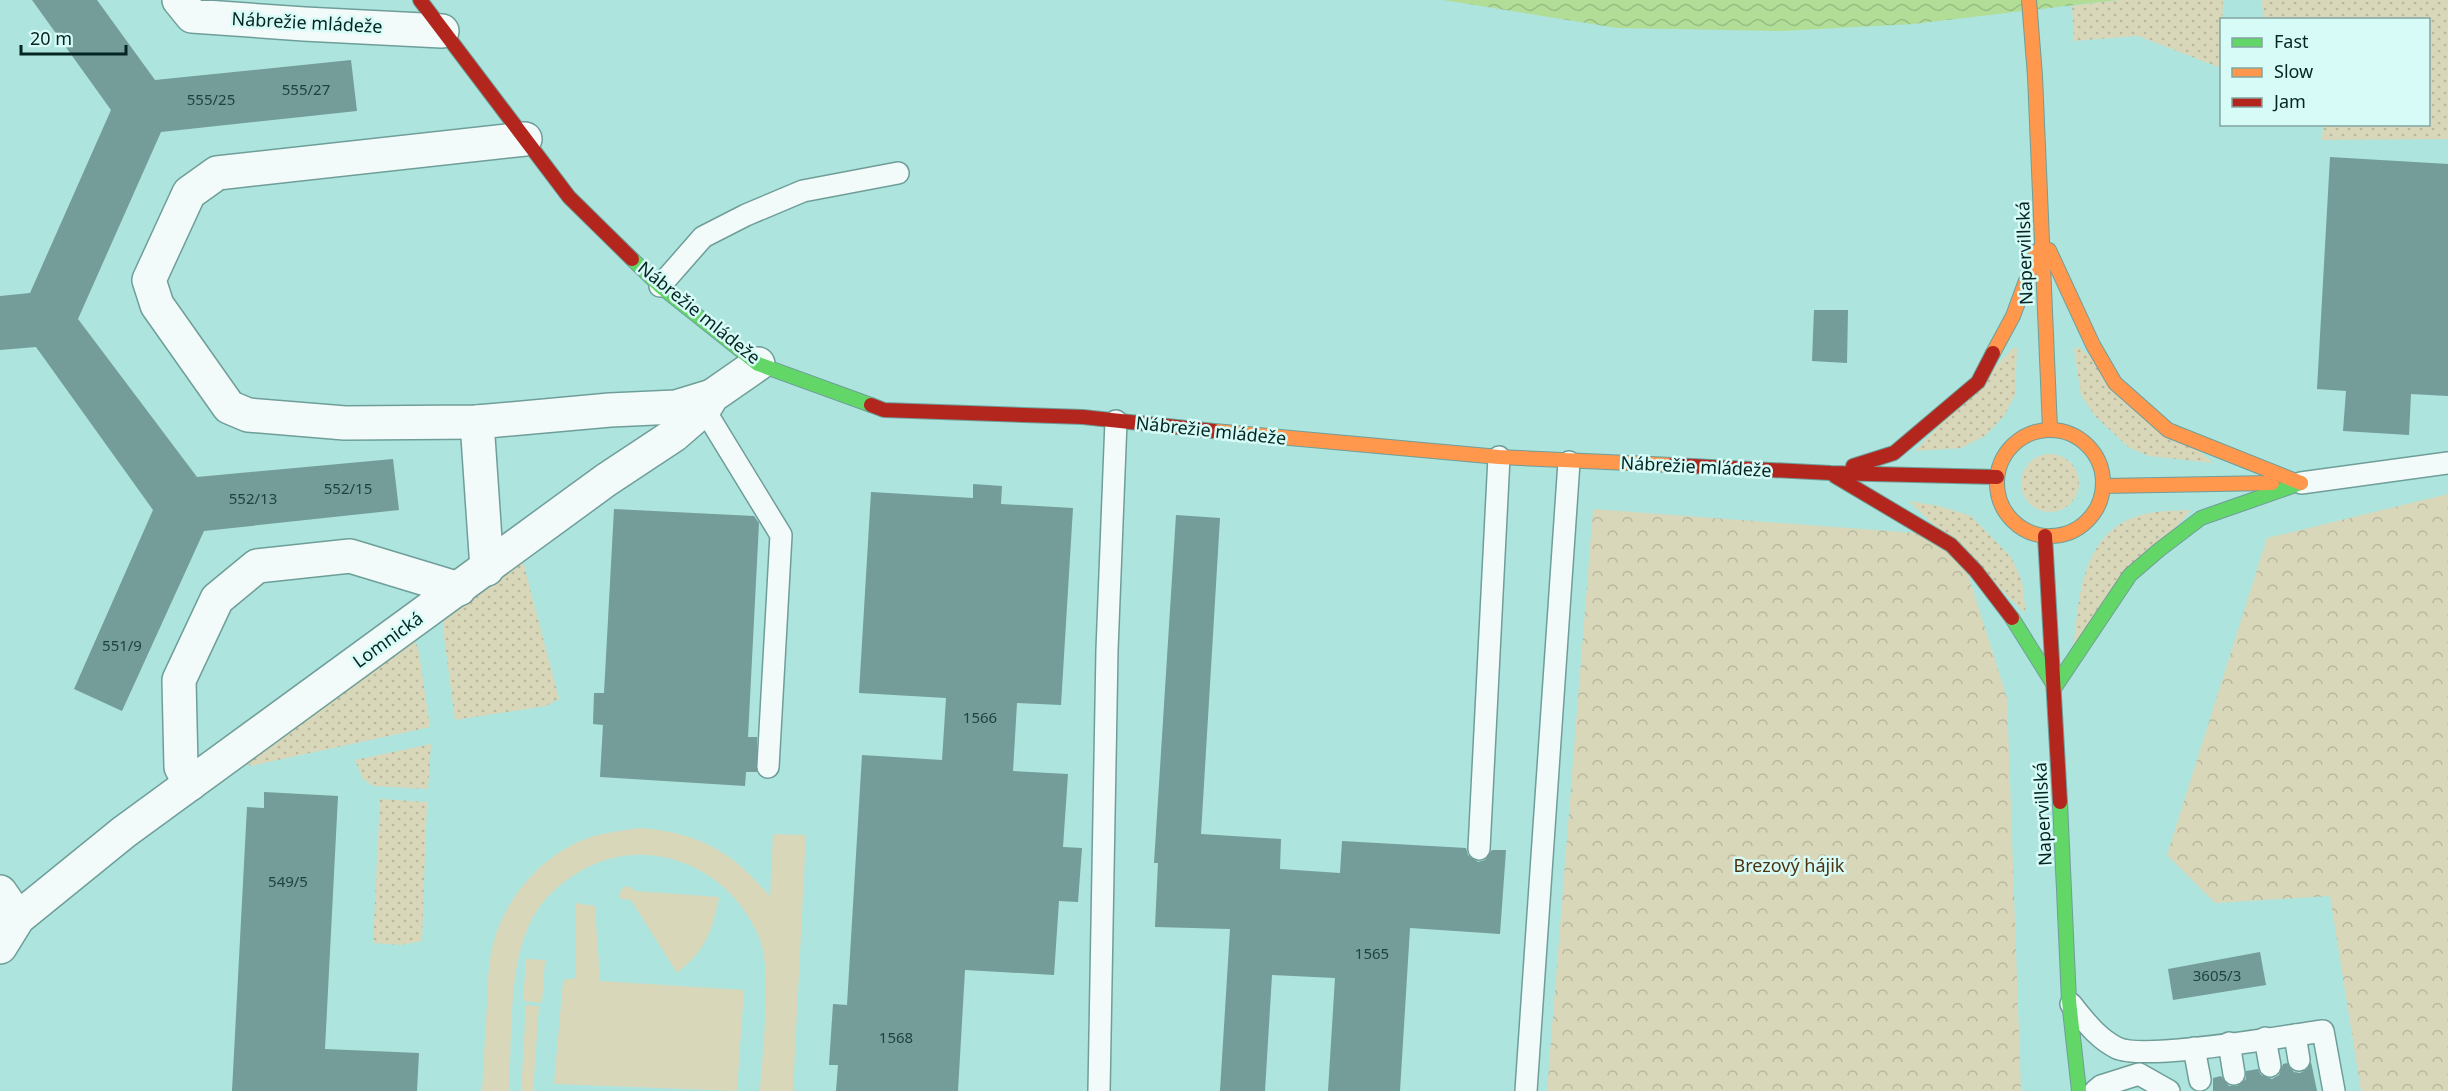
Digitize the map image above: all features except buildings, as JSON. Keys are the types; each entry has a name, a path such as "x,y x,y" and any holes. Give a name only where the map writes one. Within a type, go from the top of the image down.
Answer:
{"street":[{"name":"Nábrežie mládeže","path":"179,0 192,16 442,31"},
{"name":"Nábrežie mládeže","path":"420,0 569,197 660,286 758,364 884,410 1083,417 1305,441 1499,458 1831,473 1997,477"},
{"name":"Napervillská","path":"2029,0 2035,76 2050,429"},
{"path":"525,139 217,173 189,193 149,280 157,305 228,407 248,415 345,423 477,423 708,403"},
{"path":"1831,473 1894,453 1978,382 2013,316 2042,235"},
{"path":"2042,235 2093,345 2115,383 2168,430 2301,483"},
{"name":"Lomnická","path":"0,947 9,905 124,832 606,480 674,435 708,403 758,364"},
{"path":"477,423 487,569"},
{"path":"2050,429 2069,434 2084,442 2094,454 2101,470 2103,486 2097,507 2084,523 2066,533 2045,536 2018,526 2008,515 2001,502 1997,477 2001,462 2015,443 2025,436 2050,429"},
{"path":"1831,473 1951,545 1976,571 2016,624 2055,687 2130,575 2159,550 2201,518 2301,483"},
{"path":"2103,486 2301,483"},
{"name":"Napervillská","path":"2045,536 2055,687 2069,1001 2079,1091"},
{"path":"190,784 180,767 179,680 217,599 257,566 350,556 459,589"}],"lane":[{"path":"660,286 703,237 746,215 803,191 898,173"},
{"path":"708,403 782,535 768,767"},
{"path":"1099,1091 1107,650 1116,421"},
{"path":"1479,849 1499,458"},
{"path":"1526,1091 1569,462"},
{"path":"2301,483 2448,463"},
{"path":"2069,1001 2097,1035 2119,1049 2137,1052 2194,1048 2323,1031 2334,1091"},
{"path":"2295,1035 2299,1060"},
{"path":"2265,1038 2270,1066"},
{"path":"2229,1043 2234,1074"},
{"path":"2194,1048 2200,1080"},
{"path":"2095,1091 2101,1086 2139,1074 2169,1091"}],"green space":[{"path":"2118,0 2223,0 2222,18 2220,18 2220,68 2138,36 2074,41 2072,6"},
{"path":"2262,0 2448,0 2448,139 2322,140 2323,126 2430,126 2430,18 2263,18"},
{"path":"2079,347 2213,463 2149,456 2128,447 2094,415 2081,395 2074,349"},
{"path":"2013,348 2017,348 2015,395 2004,416 1985,436 1961,448 1915,451"},
{"path":"2044,454 2056,454 2071,462 2079,477 2079,489 2071,504 2056,512 2044,512 2029,504 2021,489 2021,477 2029,462"},
{"path":"2448,494 2448,1091 2361,1091 2330,896 2215,903 2167,855 2267,538"},
{"path":"1909,501 1939,506 1971,516 2011,557 2022,581 2026,614"},
{"name":"Brezový hájik","path":"1593,509 1956,536 2007,698 2021,1091 1547,1091"},
{"path":"2191,510 2074,645 2082,585 2097,548 2108,533 2124,522 2145,514"},
{"path":"522,558 559,699 546,706 455,720 443,629 444,618"},
{"path":"407,641 415,642 418,647 430,727 250,766 244,758"},
{"path":"431,744 428,789 373,786 363,779 355,760"},
{"path":"380,799 427,802 422,941 401,945 373,943"},
{"path":"641,828 681,835 714,848 743,868 770,897 773,834 806,835 793,1091 760,1091 766,1012 765,969 759,937 745,911 726,890 704,873 679,861 653,855 625,856 598,863 564,882 541,904 529,925 517,963 512,1006 509,1091 482,1091 490,959 499,926 507,909 529,879 557,854 591,837"},
{"path":"628,886 635,891 719,897 714,920 706,940 695,956 677,973 631,900 622,899 619,896 622,888"},
{"path":"575,903 595,906 600,981 744,990 737,1091 554,1084 563,980 576,978"},
{"path":"526,959 545,960 542,1003 523,1001"},
{"path":"526,1005 539,1006 533,1091 521,1091"}],"water":[{"path":"1443,0 2118,0 1913,24 1783,31 1617,28"}],"traffic: fast":[{"path":"632,259 660,286 758,364 871,405"},
{"path":"2055,687 2130,575 2159,550 2201,518 2301,483"},
{"path":"2012,618 2052,682"},
{"path":"2060,802 2069,1001 2079,1091"}],"traffic: slow":[{"path":"2029,0 2035,76 2050,429"},
{"path":"2049,250 2093,345 2115,383 2168,430 2301,483"},
{"path":"1993,353 2013,316 2037,251"},
{"path":"2050,430 2070,434 2087,446 2099,463 2103,483 2099,503 2087,520 2070,532 2050,536 2030,532 2013,520 2001,503 1997,483 2001,463 2013,446 2030,434 2050,430"},
{"path":"1214,431 1499,457 1672,465"},
{"path":"2103,486 2272,483"}],"traffic: jam":[{"path":"420,0 569,197 632,259"},
{"path":"1853,466 1894,453 1978,382 1993,353"},
{"path":"871,405 884,410 1083,417 1214,431"},
{"path":"1672,465 1831,473 1997,477"},
{"path":"1835,476 1951,545 1976,571 2012,618"},
{"path":"2045,536 2060,802"}]}
